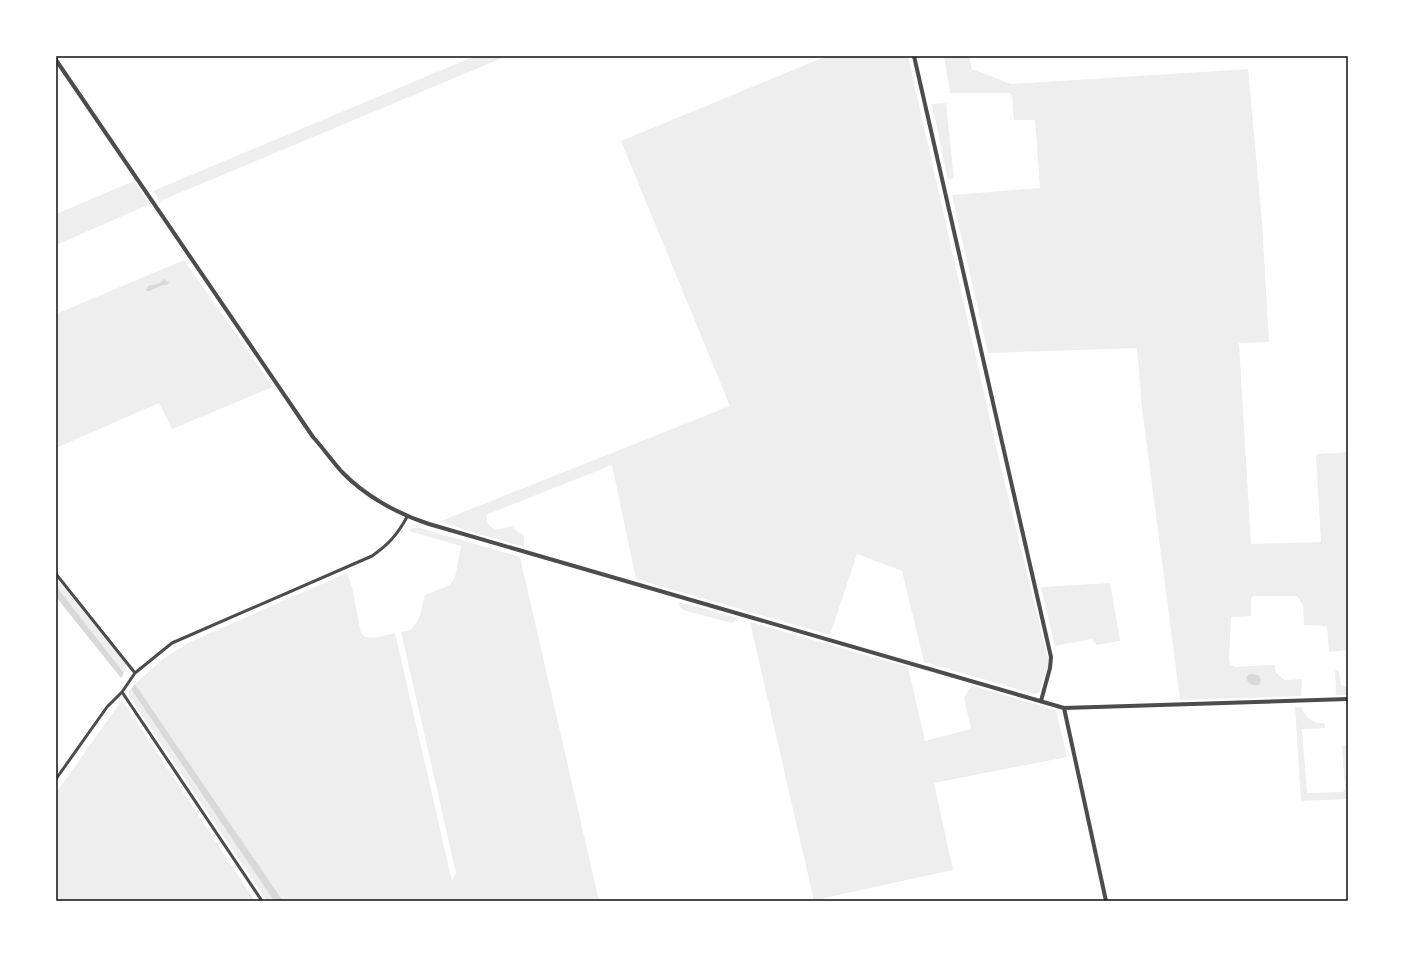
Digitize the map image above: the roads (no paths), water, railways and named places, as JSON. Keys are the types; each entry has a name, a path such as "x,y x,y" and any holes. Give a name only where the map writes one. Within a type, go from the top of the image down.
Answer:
{"street":[{"path":"914,56 1051,657 1050,668 1041,701"},
{"path":"56,60 313,437 343,473 371,496 407,517 1064,708 1348,699"},
{"path":"56,779 107,707 122,692 135,673 172,643 372,556 384,547 398,533 407,517"},
{"path":"56,574 135,673"},
{"path":"122,692 262,901"},
{"path":"1064,708 1106,901"}]}
